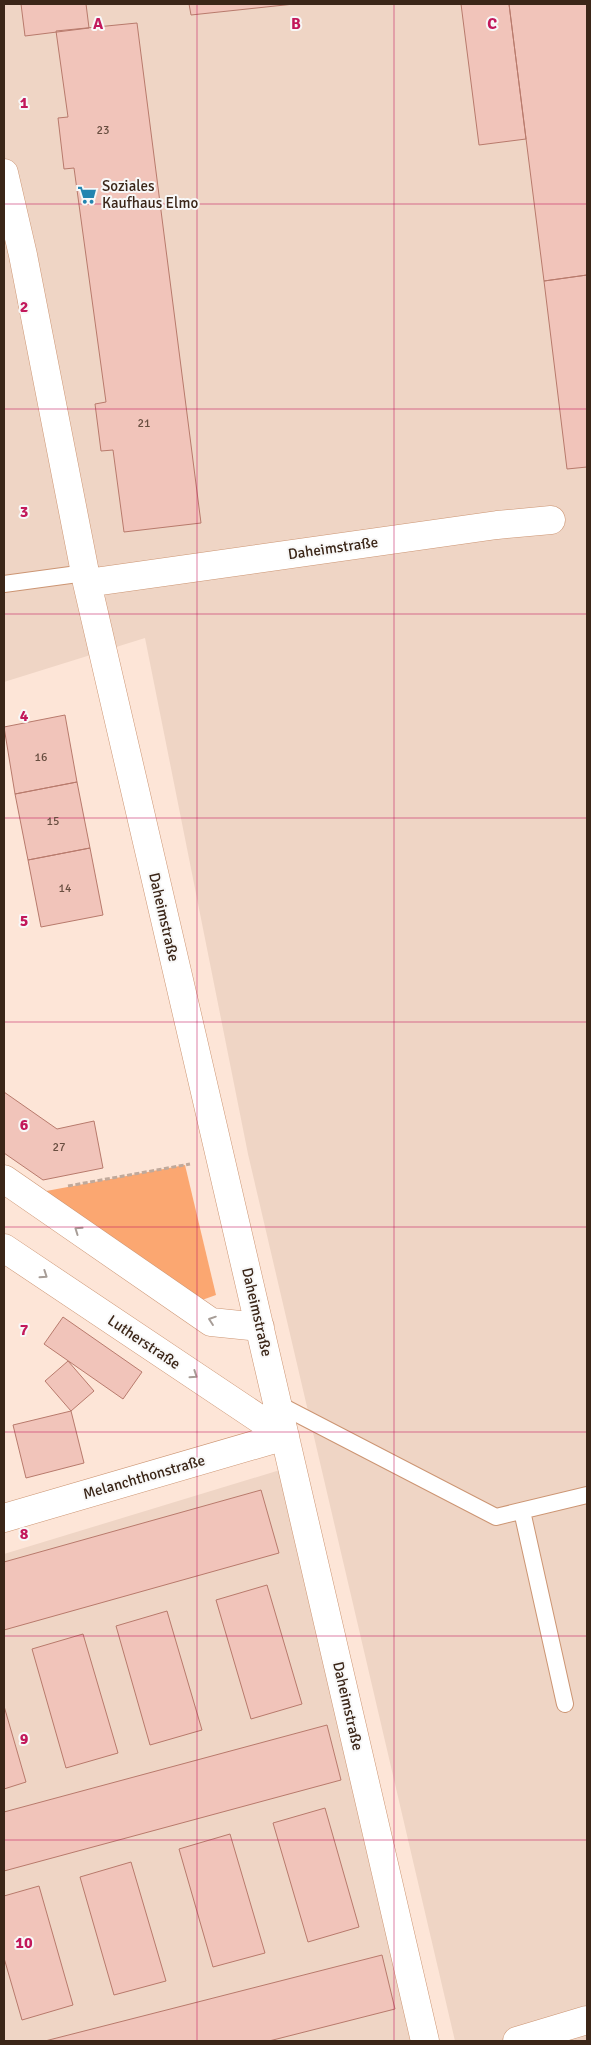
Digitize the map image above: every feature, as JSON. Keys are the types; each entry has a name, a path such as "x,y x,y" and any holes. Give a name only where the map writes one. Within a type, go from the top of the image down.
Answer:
{"street":[{"name":"Daheimstraße","path":"4,173 23,256 86,578 425,2041"},
{"name":"Daheimstraße","path":"86,578 496,525 551,520"},
{"path":"4,1179 211,1322 260,1327"},
{"name":"Lutherstraße","path":"4,1248 285,1436"},
{"name":"Melanchthonstraße","path":"4,1518 285,1436"},
{"path":"517,2041 587,2020"}],"lane":[{"path":"4,584 86,578"},
{"path":"278,1404 496,1517 587,1495"},
{"path":"522,1511 565,1704"}],"path":[{"path":"73,1186 220,1158"}],"shaded area":[{"path":"4,4 587,4 587,2041 455,2041 248,1154 145,638 4,682"},
{"path":"185,1165 216,1295 202,1300 41,1192"},
{"path":"280,1470 413,2041 4,2041 4,1554"}],"building":[{"path":"21,4 86,4 89,28 25,36"},
{"path":"189,4 294,4 191,15"},
{"path":"461,4 509,4 526,139 479,145"},
{"path":"509,4 587,4 587,275 544,281"},
{"path":"137,23 201,523 124,532 113,450 101,451 95,404 106,402 74,168 64,169 58,118 68,117 56,31"},
{"path":"587,275 587,467 567,469 544,281"},
{"path":"65,715 77,782 15,794 4,727"},
{"path":"77,782 90,848 28,860 15,794"},
{"path":"90,848 103,915 41,927 28,860"},
{"path":"4,1092 57,1129 94,1121 103,1168 43,1180 4,1153"},
{"path":"63,1317 142,1372 123,1399 44,1344"},
{"path":"68,1361 94,1391 71,1411 45,1381"},
{"path":"71,1411 84,1463 26,1478 13,1425"},
{"path":"261,1490 279,1553 4,1630 4,1562"},
{"path":"267,1585 302,1704 251,1719 216,1600"},
{"path":"167,1611 202,1730 150,1745 116,1626"},
{"path":"83,1634 118,1753 66,1768 32,1649"},
{"path":"4,1706 26,1782 4,1789"},
{"path":"327,1725 341,1780 4,1871 4,1812"},
{"path":"325,1808 359,1927 308,1942 273,1823"},
{"path":"230,1834 265,1953 213,1967 179,1849"},
{"path":"131,1862 166,1981 114,1995 80,1877"},
{"path":"39,1886 73,2005 22,2020 4,1958 4,1896"},
{"path":"382,1955 395,2009 269,2041 45,2041"}],"place":[{"name":"Soziales Kaufhaus Elmo","path":"87,195"}]}
